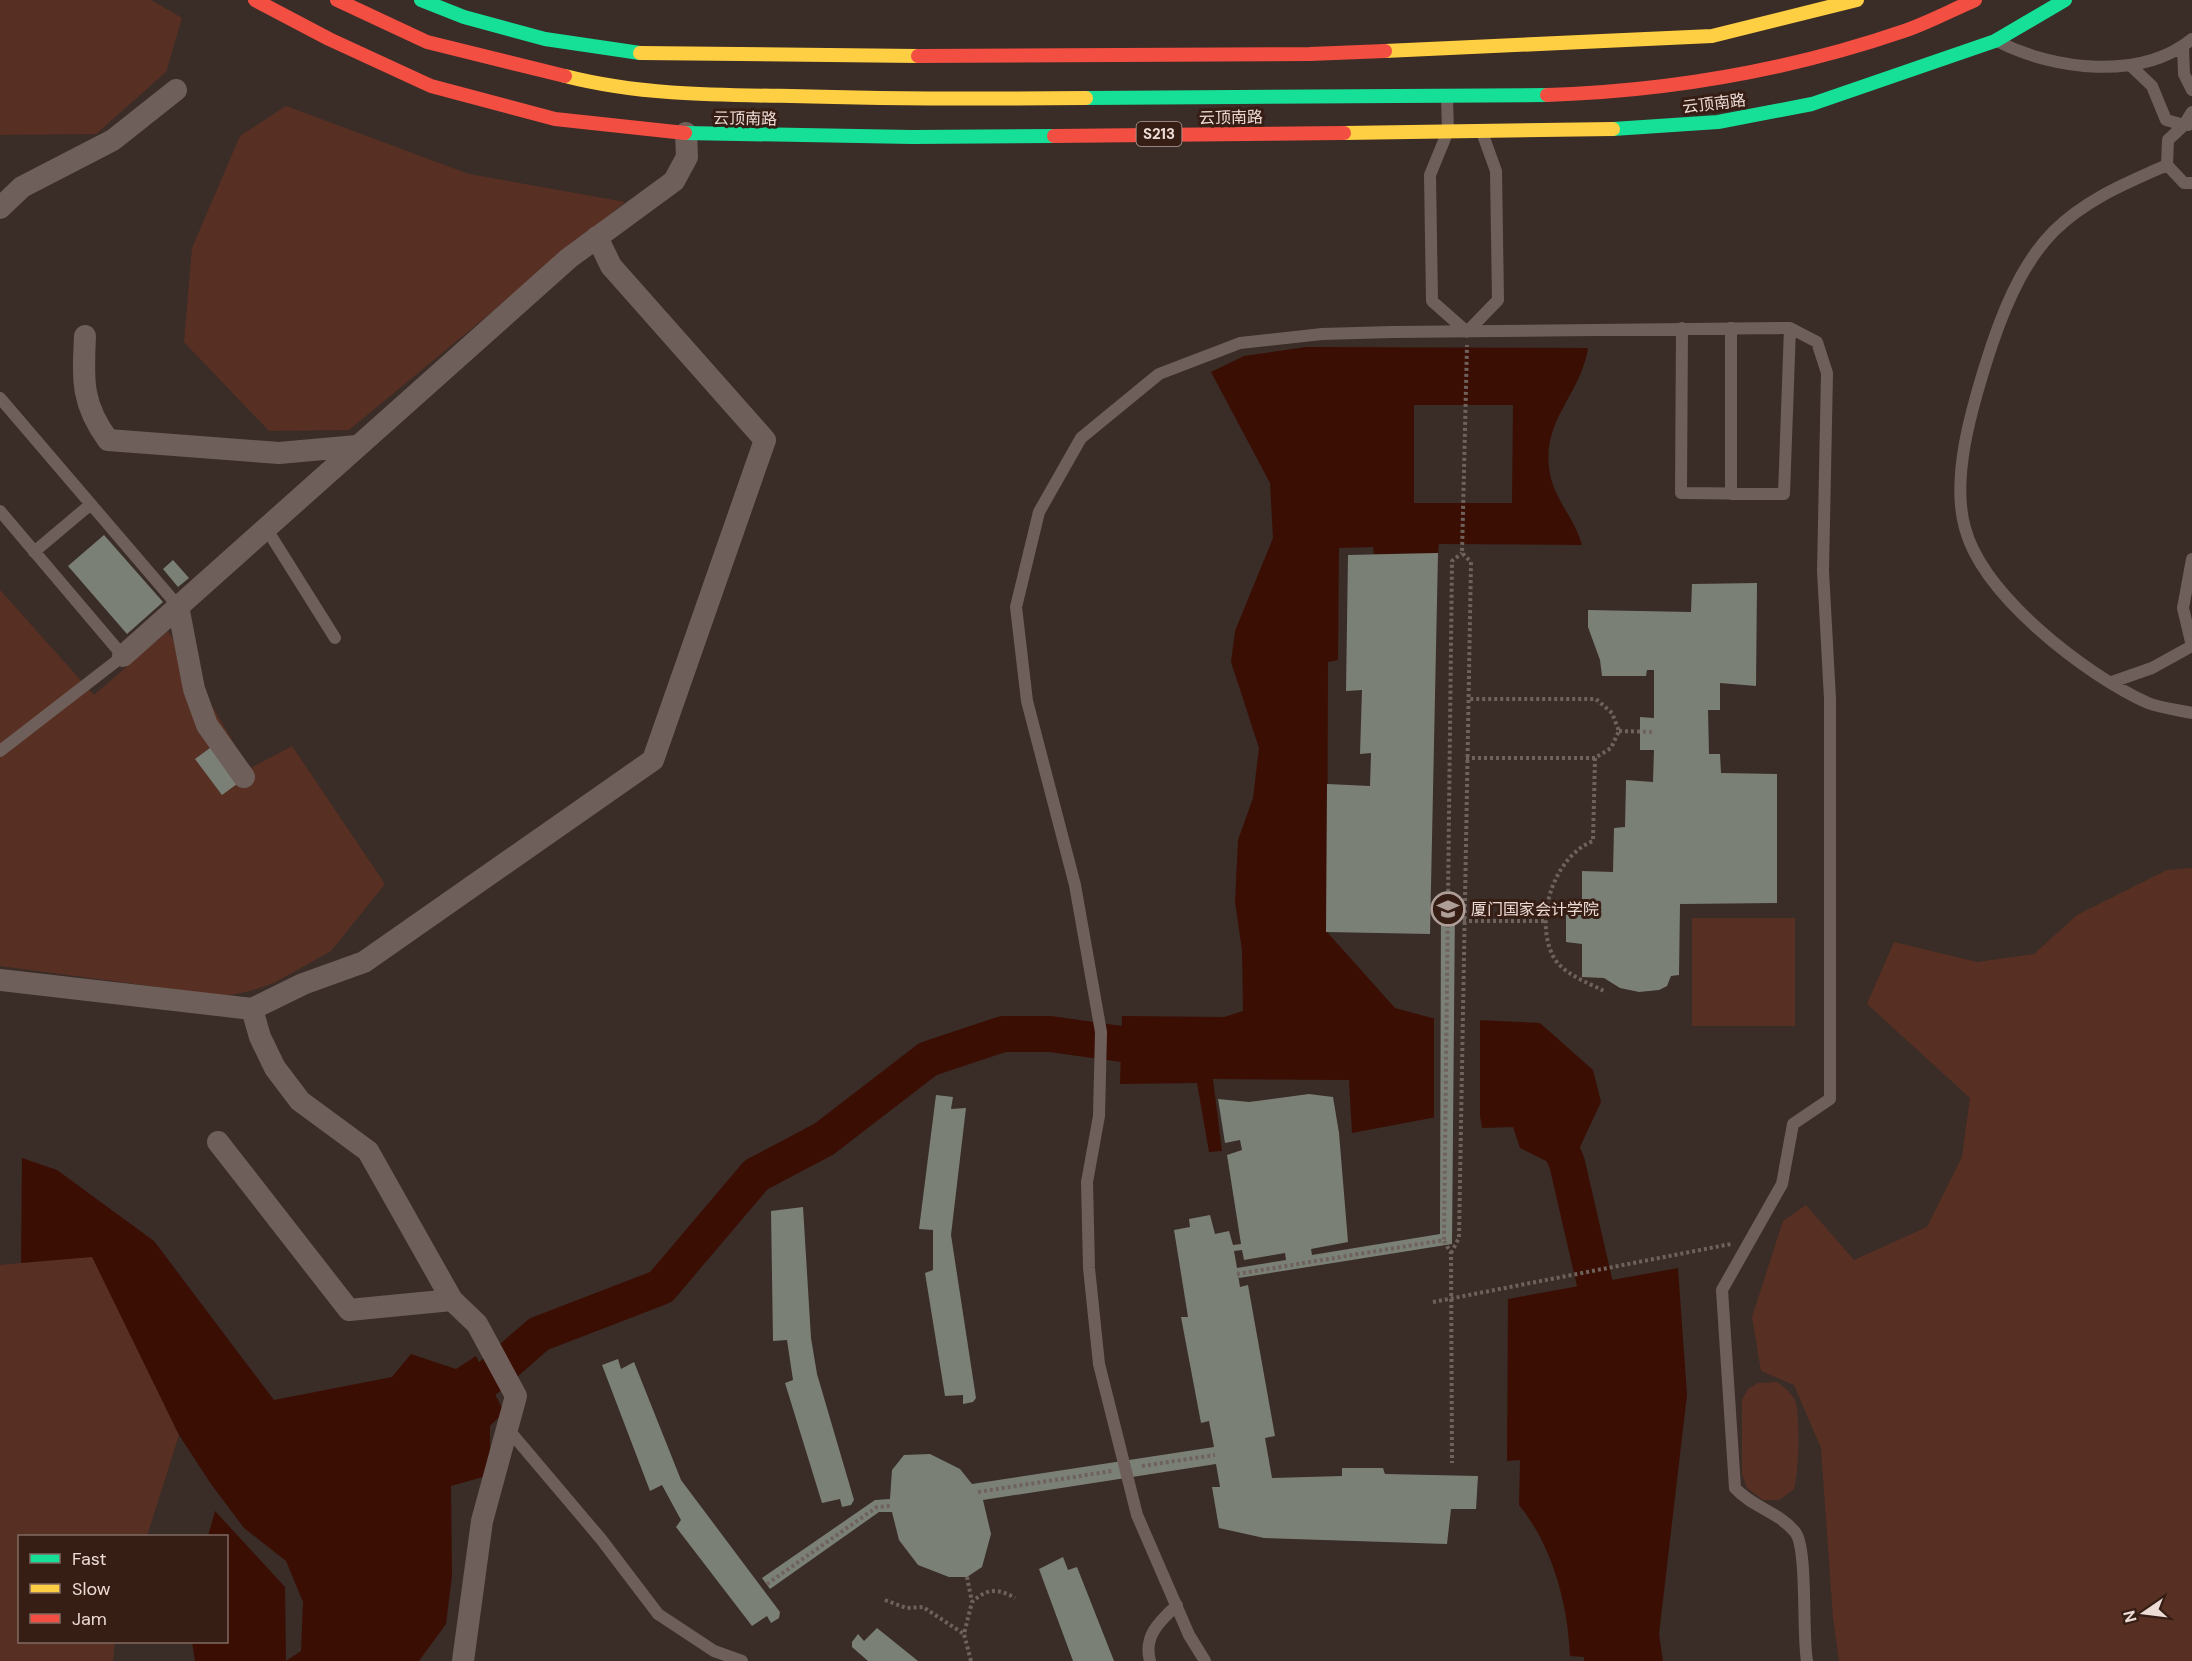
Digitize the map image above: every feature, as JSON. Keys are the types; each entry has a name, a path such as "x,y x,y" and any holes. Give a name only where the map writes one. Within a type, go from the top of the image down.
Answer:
{"main road":[{"name":"云顶南路","path":"255,0 329,39 431,86 555,119 686,133 912,137 1448,131 1481,114 1703,80 1793,63 1906,31 1975,0"},
{"name":"云顶南路","path":"337,0 428,42 596,84 686,94 911,109 1447,97 1481,114 1583,132 1718,122 1812,104 1879,83 1995,41 2065,0"},
{"path":"422,0 464,17 545,39 642,53 945,56 1310,54 1596,43 1712,36 1857,0"},
{"path":"911,109 912,137"}],"street":[{"path":"0,208 22,188 113,140 176,90"},
{"path":"123,656 569,258 674,181 687,157 686,133"},
{"path":"0,980 252,1009 303,984 364,962 652,760 765,440 611,266 597,237"},
{"path":"85,336 83,382 93,418 108,440 279,453 357,446"},
{"path":"178,606 194,689 207,724 244,777"},
{"path":"252,1009 260,1037 275,1068 300,1101 368,1151 452,1300 477,1324 516,1396 482,1521 463,1661"},
{"path":"218,1142 349,1310 452,1300"}],"lane":[{"path":"1995,41 2012,49 2063,63 2131,66 2187,43 2184,74 2192,90"},
{"path":"2131,66 2152,86 2166,120 2188,125"},
{"path":"1447,97 1448,131 1430,175 1432,301 1467,332"},
{"path":"2192,112 2188,125 2168,140 2167,165 2184,183 2192,183"},
{"path":"1467,332 1498,300 1496,171 1481,114"},
{"path":"2167,165 2101,194 2054,231 2027,267 1999,322 1978,387 1972,409 1961,484 1964,527 1980,565 2025,616 2087,669 2149,703 2192,713"},
{"path":"1682,328 1681,493 1731,494 1784,494 1790,328"},
{"path":"1731,328 1731,494"},
{"path":"1206,1661 1189,1635 1137,1515 1099,1364 1089,1268 1087,1182 1100,1116 1101,1032 1075,885 1027,701 1016,607 1038,512 1081,438 1160,374 1240,343 1322,334 1790,328 1817,342 1827,373 1823,572 1830,699 1830,1098 1793,1124 1782,1184 1722,1290 1732,1471 1735,1488 1745,1499 1785,1521 1798,1535 1801,1554 1803,1643 1807,1661"},
{"path":"0,398 178,606"},
{"path":"34,552 91,504"},
{"path":"0,511 123,656 0,751"},
{"path":"266,528 335,638"},
{"path":"2112,682 2152,668 2192,646 2184,608 2192,559"},
{"path":"507,1428 602,1539 658,1614 714,1652 742,1661"},
{"path":"1150,1661 1148,1653 1154,1627 1177,1605"}],"path":[{"path":"1452,1463 1451,1253 1459,1238 1461,1015 1471,562 1462,553 1467,332"},
{"path":"1451,1253 1444,1240 1452,561 1462,553"},
{"path":"1467,758 1595,758 1611,748 1619,731 1612,713 1596,699 1468,699"},
{"path":"1619,731 1654,732"},
{"path":"1595,758 1593,841 1580,846 1568,856 1557,876 1545,921 1552,954 1560,966 1604,991"},
{"path":"1463,921 1545,921"},
{"path":"1237,1274 1444,1240"},
{"path":"1433,1302 1698,1252 1749,1240"},
{"path":"1142,1466 1215,1455"},
{"path":"978,1492 1115,1470"},
{"path":"767,1584 877,1507 891,1506"},
{"path":"966,1577 972,1602 964,1634 971,1661"},
{"path":"972,1602 990,1590 1002,1591 1015,1598"},
{"path":"885,1600 906,1608 923,1607 964,1634"}],"shaded area":[{"path":"0,0 151,0 182,18 166,72 96,134 0,135"},
{"path":"286,106 469,174 625,202 349,430 269,431 184,342 192,248 240,136"},
{"path":"1306,347 1588,348 1578,380 1556,423 1548,455 1553,483 1582,545 1439,544 1438,553 1374,554 1373,547 1339,548 1338,660 1328,662 1327,932 1395,1008 1432,1018 1540,1023 1593,1070 1601,1102 1580,1147 1554,1165 1520,1148 1513,1127 1482,1128 1479,1109 1352,1133 1349,1080 1213,1079 1222,1151 1209,1152 1197,1083 1120,1084 1122,1016 1224,1017 1243,1011 1242,950 1235,902 1238,840 1253,798 1259,748 1231,662 1235,631 1273,538 1270,483 1211,372 1244,356","holes":["1414,405 1513,405 1512,503 1414,503"]},
{"path":"0,590 94,695 168,631 249,769 292,746 385,884 331,951 274,983 226,996 0,966"},
{"path":"2192,868 2192,1661 1839,1661 1833,1618 1821,1448 1794,1385 1761,1371 1752,1317 1783,1221 1806,1205 1854,1260 1927,1227 1962,1157 1970,1098 1867,1004 1894,942 1977,962 2034,954 2077,915 2167,870"},
{"path":"1692,918 1795,918 1795,1026 1692,1026"},
{"path":"22,1158 57,1170 154,1241 274,1400 392,1377 411,1354 456,1369 476,1356 504,1412 490,1426 490,1475 451,1486 452,1576 446,1624 419,1661 286,1661 301,1651 303,1602 286,1561 244,1528 211,1484 179,1435 92,1257 21,1263"},
{"path":"92,1256 179,1435 147,1535 18,1535 18,1643 115,1643 113,1661 0,1661 0,1265"},
{"path":"1678,1268 1687,1395 1659,1634 1663,1661 1584,1661 1584,1657 1570,1656 1566,1616 1556,1576 1541,1538 1519,1505 1520,1460 1507,1461 1508,1299"},
{"path":"1777,1382 1791,1394 1796,1403 1797,1470 1794,1489 1779,1500 1763,1500 1747,1488 1742,1474 1742,1400 1748,1389 1758,1383"},
{"path":"215,1511 285,1587 286,1661 195,1661 192,1643 228,1643 228,1535 208,1535"}],"pier":[{"path":"1434,1015 1480,1017 1480,1130 1476,1112 1434,1120"}],"building":[{"path":"104,535 163,602 127,634 68,566"},
{"path":"1438,553 1430,934 1326,932 1327,784 1370,786 1371,753 1360,754 1362,690 1346,691 1348,555"},
{"path":"173,560 189,578 178,587 163,569"},
{"path":"1757,583 1756,686 1720,683 1720,710 1708,710 1709,754 1720,754 1721,773 1777,774 1777,903 1680,904 1679,975 1671,976 1667,986 1659,990 1639,992 1620,988 1604,978 1582,977 1582,944 1566,942 1566,911 1582,910 1582,871 1613,872 1614,828 1625,827 1626,780 1653,782 1654,750 1640,750 1640,717 1654,718 1654,670 1647,670 1646,676 1602,676 1600,660 1588,627 1588,610 1691,612 1692,584"},
{"path":"214,745 241,781 222,795 195,759"},
{"path":"1441,903 1455,904 1452,1244 1239,1278 1237,1268 1240,1287 1248,1285 1275,1436 1265,1438 1272,1478 1342,1476 1342,1468 1383,1468 1385,1474 1478,1476 1476,1509 1451,1509 1447,1544 1264,1538 1219,1528 1212,1487 1220,1487 1216,1464 983,1500 991,1534 982,1567 967,1577 949,1577 918,1565 899,1540 892,1512 879,1512 770,1589 762,1578 875,1500 890,1499 892,1470 904,1455 930,1454 960,1469 972,1484 1214,1447 1209,1421 1201,1423 1181,1317 1188,1317 1174,1230 1190,1227 1189,1219 1210,1215 1215,1234 1229,1231 1233,1245 1241,1244 1227,1155 1242,1150 1240,1140 1225,1143 1218,1099 1249,1102 1309,1094 1333,1097 1339,1133 1348,1242 1311,1249 1312,1255 1440,1234","holes":["1242,1250 1244,1260 1285,1253 1286,1260 1237,1268 1234,1251"]},
{"path":"936,1095 953,1097 951,1109 966,1108 951,1235 976,1398 973,1402 963,1404 963,1395 945,1396 925,1273 933,1270 933,1230 919,1229"},
{"path":"803,1207 811,1338 817,1374 854,1500 851,1505 842,1507 840,1499 822,1503 785,1383 793,1380 787,1340 773,1341 771,1211"},
{"path":"618,1359 621,1369 634,1362 681,1480 780,1612 779,1618 771,1623 767,1616 752,1626 676,1527 681,1520 662,1485 650,1491 602,1365"},
{"path":"1063,1557 1068,1570 1077,1567 1114,1661 1073,1661 1039,1569"},
{"path":"877,1628 918,1661 868,1661 852,1647 852,1642 858,1634 864,1641"}],"waterway":[{"path":"487,1379 539,1334 661,1287 756,1175 824,1139 928,1059 1003,1034 1050,1034 1172,1051"},
{"path":"1546,1114 1567,1163 1606,1332"}],"traffic: fast":[{"path":"421,0 464,17 545,39 640,53"},
{"path":"1613,129 1718,122 1812,104 1995,41 2065,0"},
{"path":"1086,98 1547,95"},
{"path":"685,133 912,137 1054,136"}],"traffic: slow":[{"path":"1385,51 1712,36 1857,0"},
{"path":"640,53 918,56"},
{"path":"565,76 621,87 706,94 975,99 1086,98"},
{"path":"1344,133 1613,129"}],"traffic: jam":[{"path":"255,0 329,39 431,86 555,119 685,133"},
{"path":"337,0 427,42 565,76"},
{"path":"1547,95 1637,89 1773,67 1861,45 1904,31 1975,0"},
{"path":"918,56 1310,54 1385,51"},
{"path":"1054,136 1344,133"}],"place":[{"name":"厦门国家会计学院","path":"1448,909"}]}
